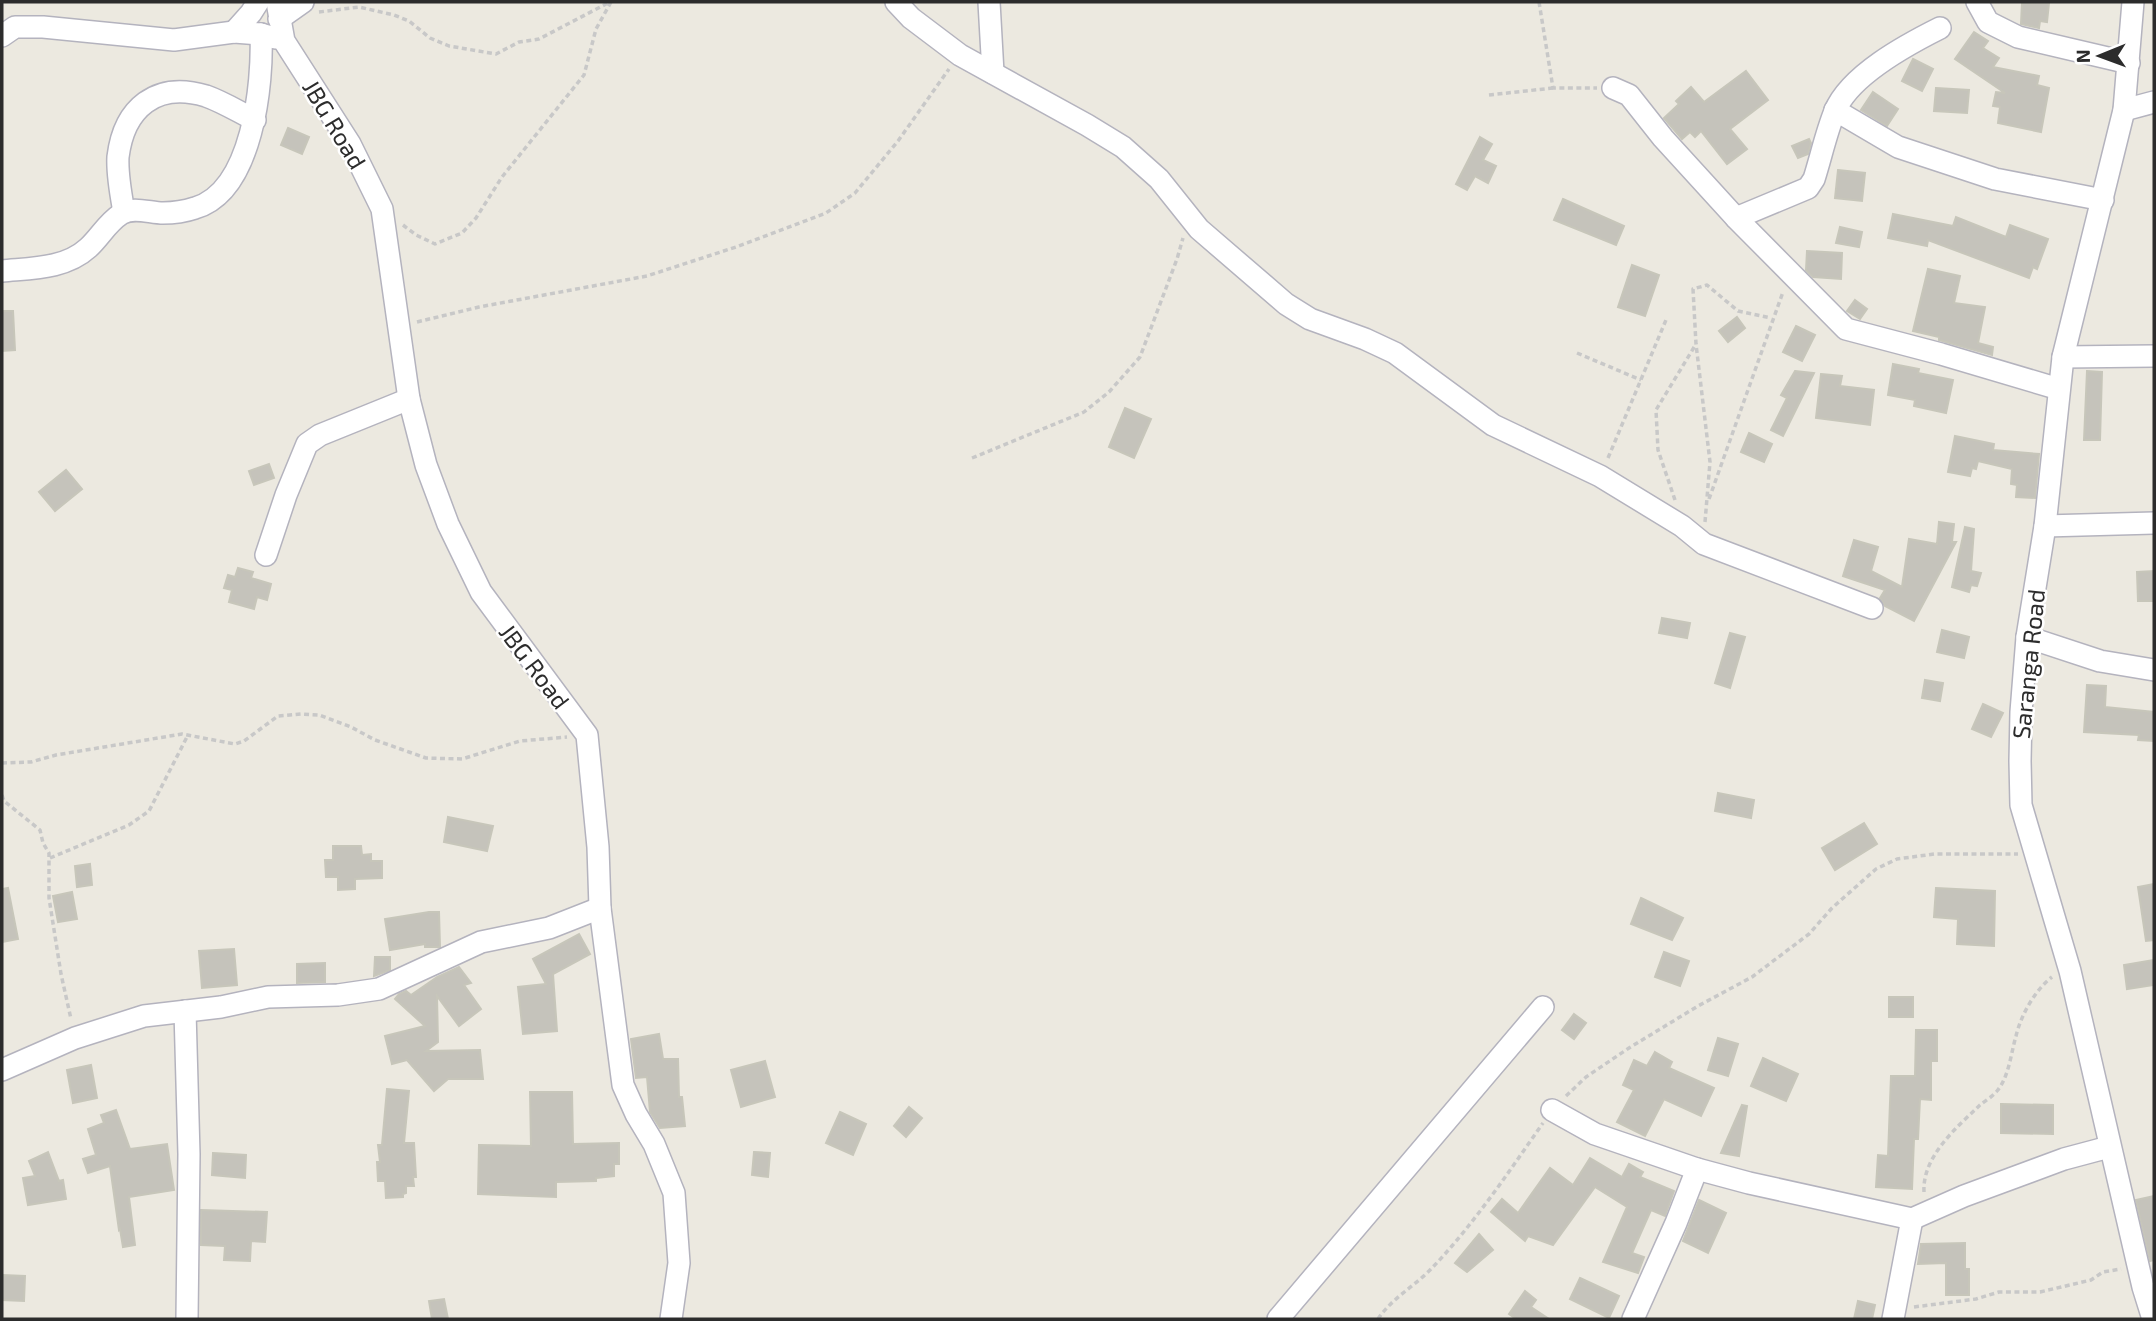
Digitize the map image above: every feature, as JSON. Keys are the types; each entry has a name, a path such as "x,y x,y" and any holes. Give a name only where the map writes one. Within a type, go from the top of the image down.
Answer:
{"street":[{"path":"234,32 258,2"},
{"path":"896,2 911,18 960,55 1123,147 1159,179 1188,219 1252,276 1310,319 1395,353 1493,425 1600,476 1682,526 1704,544 1872,608"},
{"path":"986,69 989,2"},
{"path":"1977,2 1987,22 2018,37 2129,63"},
{"name":"Saranga Road","path":"2133,2 2124,110 2063,356 2045,526 2027,638 2021,712 2021,805 2070,971 2109,1147 2152,1319"},
{"path":"6,30 43,27 174,40 234,32 261,34 284,41 288,8"},
{"path":"1736,218 1808,188 1815,179 1835,110 1846,94 1901,47 1940,28"},
{"path":"2,271 43,267 72,260 124,212 142,210 165,213 197,208 217,195 238,169 255,120 262,59 261,34"},
{"name":"JBG Road","path":"284,41 351,144 382,209 409,399 426,465 448,524 481,592 587,735"},
{"path":"1613,88 1629,95 1663,138 1736,218 1846,329 2059,389"},
{"path":"124,212 118,158 131,118 140,105 152,97 177,93 205,96 255,120"},
{"path":"2124,110 2154,102"},
{"path":"1835,110 1898,148 1995,179 2103,200"},
{"path":"2063,356 2154,356"},
{"path":"266,555 307,444 320,435 409,399"},
{"path":"2045,526 2154,523"},
{"path":"2027,638 2100,661 2154,670"},
{"path":"587,735 598,847 600,908 623,1085 654,1144 674,1193 679,1263 671,1319"},
{"path":"2,1070 75,1038 144,1016 220,1007 268,997 338,995 379,989 481,942 549,928 600,908"},
{"path":"1278,1319 1543,1007"},
{"path":"185,1011 190,1154 187,1319"},
{"path":"1552,1110 1595,1134 1697,1169 1749,1183 1919,1215 2064,1158 2109,1147"},
{"path":"1633,1319 1697,1169"},
{"path":"1894,1316 1919,1215"}],"path":[{"path":"288,8 315,12 359,8 371,10 409,21 430,38 449,46 496,54 519,42 539,39 610,2"},
{"path":"382,209 416,235 435,244 462,233 477,218 502,177 584,75 596,29 610,2"},
{"path":"1539,2 1553,88"},
{"path":"398,326 480,307 647,276 736,247 826,213 855,193 898,141 947,70 960,64 986,69"},
{"path":"1489,95 1553,88 1587,89"},
{"path":"972,458 1084,412 1109,392 1140,357 1177,259 1188,219"},
{"path":"1707,505 1771,318 1790,274"},
{"path":"1704,544 1710,462 1696,344 1693,289 1707,285 1738,311 1771,318"},
{"path":"1600,476 1666,320"},
{"path":"1682,526 1658,450 1656,410 1696,344"},
{"path":"1577,353 1641,380"},
{"path":"2,763 31,762 56,755 182,734 235,744 244,741 278,716 301,713 319,715 375,740 426,758 462,759 520,741 587,735"},
{"path":"50,858 130,825 149,811 188,735"},
{"path":"2,794 4,801 40,831 50,858 49,898 75,1038"},
{"path":"1378,1319 1390,1304 1432,1269 1485,1205 1552,1110 1586,1077 1698,1006 1752,976 1809,934 1832,908 1876,869 1897,859 1934,854 2034,854"},
{"path":"1919,1215 1924,1179 1934,1154 1979,1106 1997,1091 2004,1079 2017,1032 2034,996 2050,977 2070,971"},
{"path":"1894,1316 1918,1306 1976,1299 1999,1292 2040,1292 2091,1280 2103,1272 2138,1269"}],"building":[{"path":"2022,2 2049,3 2047,22 2040,21 2039,28 2021,24"},
{"path":"1974,32 1988,41 1983,48 1999,58 1993,67 2039,76 2037,85 2049,88 2041,132 1998,123 2000,107 1993,106 1996,92 2005,93 1955,59"},
{"path":"1913,59 1933,69 1922,91 1902,81"},
{"path":"1746,71 1768,100 1730,129 1747,149 1727,164 1701,131 1695,137 1690,132 1682,139 1664,118 1679,104 1676,101 1691,87 1704,102"},
{"path":"1936,88 1969,90 1967,113 1934,111"},
{"path":"1873,92 1898,109 1887,126 1861,110"},
{"path":"288,128 309,137 302,154 281,145"},
{"path":"1480,137 1492,144 1483,160 1496,166 1488,183 1475,176 1467,190 1456,184"},
{"path":"1809,139 1811,143 1808,154 1798,158 1792,146"},
{"path":"1838,170 1865,173 1862,201 1835,198"},
{"path":"1563,199 1624,226 1616,245 1554,220"},
{"path":"1893,214 1953,226 1956,217 2006,237 2010,225 2048,239 2037,269 2033,267 2029,278 1928,240 1927,246 1888,238"},
{"path":"1840,227 1862,232 1859,247 1836,243"},
{"path":"1807,251 1842,253 1841,279 1813,277 1806,270"},
{"path":"1632,265 1659,275 1645,316 1618,307"},
{"path":"1928,269 1960,276 1954,303 1985,307 1978,343 1993,347 1992,355 1913,331"},
{"path":"1855,300 1867,309 1860,319 1847,311"},
{"path":"2,311 13,311 15,350 2,351"},
{"path":"1737,317 1745,328 1728,342 1719,331"},
{"path":"1796,326 1815,335 1802,361 1783,352"},
{"path":"1893,364 1919,369 1918,373 1953,380 1946,413 1914,406 1915,400 1888,395"},
{"path":"1795,371 1814,373 1783,436 1771,430 1787,398 1781,395"},
{"path":"2087,371 2102,372 2100,440 2084,440"},
{"path":"1821,374 1842,376 1840,386 1874,390 1870,425 1816,418"},
{"path":"1125,408 1151,419 1134,458 1109,447"},
{"path":"1749,433 1772,444 1764,462 1741,452"},
{"path":"1955,436 1994,444 1993,450 2039,454 2035,498 2016,497 2017,485 2011,484 2012,469 1978,461 1970,476 1948,472"},
{"path":"269,464 274,478 254,485 249,471"},
{"path":"66,470 82,489 55,511 39,492"},
{"path":"1939,522 1954,524 1952,542 1956,542 1914,621 1885,606 1880,598 1885,590 1843,576 1854,540 1878,547 1871,571 1902,587 1909,539 1937,544"},
{"path":"1965,527 1974,529 1971,571 1981,573 1977,586 1971,585 1969,592 1952,587"},
{"path":"238,568 253,572 251,578 271,584 267,600 257,597 254,609 229,602 232,590 224,588 228,575 235,577"},
{"path":"2154,571 2154,601 2138,601 2137,572"},
{"path":"1662,618 1690,623 1687,638 1659,633"},
{"path":"1942,630 1969,637 1964,658 1937,652"},
{"path":"1730,633 1745,637 1730,688 1715,683"},
{"path":"1925,680 1943,683 1940,701 1922,698"},
{"path":"2087,685 2106,686 2105,707 2154,712 2154,741 2138,740 2139,735 2084,732"},
{"path":"1983,704 2003,713 1991,737 1972,729"},
{"path":"1718,793 1754,800 1751,818 1715,811"},
{"path":"448,817 493,826 487,851 444,842"},
{"path":"1864,823 1877,844 1835,870 1822,848"},
{"path":"333,846 361,846 362,855 371,854 371,861 382,861 382,878 355,879 355,889 338,890 338,877 326,877 325,860 333,860"},
{"path":"90,864 92,885 77,887 75,866"},
{"path":"2154,884 2154,940 2146,941 2138,887"},
{"path":"8,888 18,939 2,942 2,889"},
{"path":"1936,888 1995,891 1994,946 1957,944 1958,919 1934,917"},
{"path":"72,892 77,919 58,922 53,896"},
{"path":"1641,898 1683,918 1672,940 1631,924"},
{"path":"439,912 440,947 425,947 425,944 390,950 385,919"},
{"path":"579,934 590,954 553,974 557,1031 523,1034 518,987 546,984 533,959"},
{"path":"234,949 237,985 202,988 199,951"},
{"path":"1664,952 1689,961 1680,986 1655,977"},
{"path":"375,957 390,957 390,970 374,976"},
{"path":"2154,960 2154,985 2127,989 2124,965"},
{"path":"325,963 325,982 297,983 297,964"},
{"path":"459,967 471,983 464,985 481,1009 459,1026 437,996 438,1042 426,1051 480,1050 483,1079 448,1079 434,1091 407,1060 392,1064 385,1036 425,1026 395,999 399,994 406,991 411,995 437,977"},
{"path":"1889,997 1913,997 1913,1017 1889,1017"},
{"path":"1574,1014 1586,1023 1574,1039 1562,1030"},
{"path":"1916,1030 1937,1030 1937,1061 1931,1061 1931,1100 1920,1099 1918,1139 1914,1139 1912,1189 1876,1187 1878,1155 1888,1156 1891,1076 1915,1076"},
{"path":"659,1034 663,1059 678,1059 679,1097 682,1097 685,1126 660,1128 650,1112 647,1077 636,1078 631,1039"},
{"path":"1718,1038 1738,1044 1728,1076 1708,1070"},
{"path":"1655,1052 1672,1062 1669,1068 1714,1088 1701,1116 1664,1099 1645,1136 1617,1122 1634,1090 1623,1085 1634,1060 1647,1066"},
{"path":"1763,1058 1798,1074 1786,1101 1751,1086"},
{"path":"765,1061 775,1097 741,1107 731,1070"},
{"path":"91,1065 97,1098 73,1103 67,1070"},
{"path":"387,1089 409,1091 404,1143 414,1143 416,1177 413,1177 414,1186 406,1186 403,1197 386,1198 385,1181 378,1181 378,1145 382,1145"},
{"path":"530,1092 572,1092 573,1144 619,1143 619,1164 614,1164 614,1176 596,1178 596,1181 556,1182 556,1197 478,1194 479,1145 531,1146"},
{"path":"2001,1104 2053,1105 2053,1134 2001,1133"},
{"path":"1742,1105 1747,1106 1739,1156 1721,1153"},
{"path":"909,1107 922,1118 906,1137 894,1126"},
{"path":"116,1110 130,1149 167,1144 174,1190 129,1197 135,1245 123,1247 110,1166 88,1173 83,1159 96,1155 88,1129 104,1123 101,1115"},
{"path":"840,1112 866,1124 853,1155 826,1143"},
{"path":"48,1152 59,1181 63,1180 66,1199 28,1205 23,1178 35,1176 29,1161"},
{"path":"754,1152 770,1153 768,1177 752,1175"},
{"path":"213,1153 246,1155 245,1178 212,1175"},
{"path":"1590,1158 1622,1177 1629,1164 1643,1172 1640,1177 1674,1191 1665,1216 1651,1210 1632,1253 1644,1257 1638,1273 1603,1262 1627,1207 1595,1187 1553,1245 1528,1236 1525,1241 1491,1212 1502,1199 1518,1213 1550,1168 1573,1185"},
{"path":"2154,1196 2154,1260 2150,1261 2136,1200"},
{"path":"1699,1200 1726,1213 1708,1253 1683,1241"},
{"path":"201,1210 267,1212 265,1242 251,1241 250,1261 224,1260 225,1246 201,1245"},
{"path":"1479,1234 1493,1250 1467,1272 1455,1263"},
{"path":"1965,1243 1969,1295 1946,1295 1946,1263 1918,1264 1921,1244"},
{"path":"2,1275 25,1276 24,1301 2,1300"},
{"path":"1580,1278 1619,1296 1609,1318 1570,1299"},
{"path":"1525,1291 1536,1300 1531,1307 1549,1319 1516,1319 1509,1314"},
{"path":"444,1299 448,1319 432,1319 429,1301"},
{"path":"1858,1301 1875,1305 1872,1319 1854,1319"}]}
